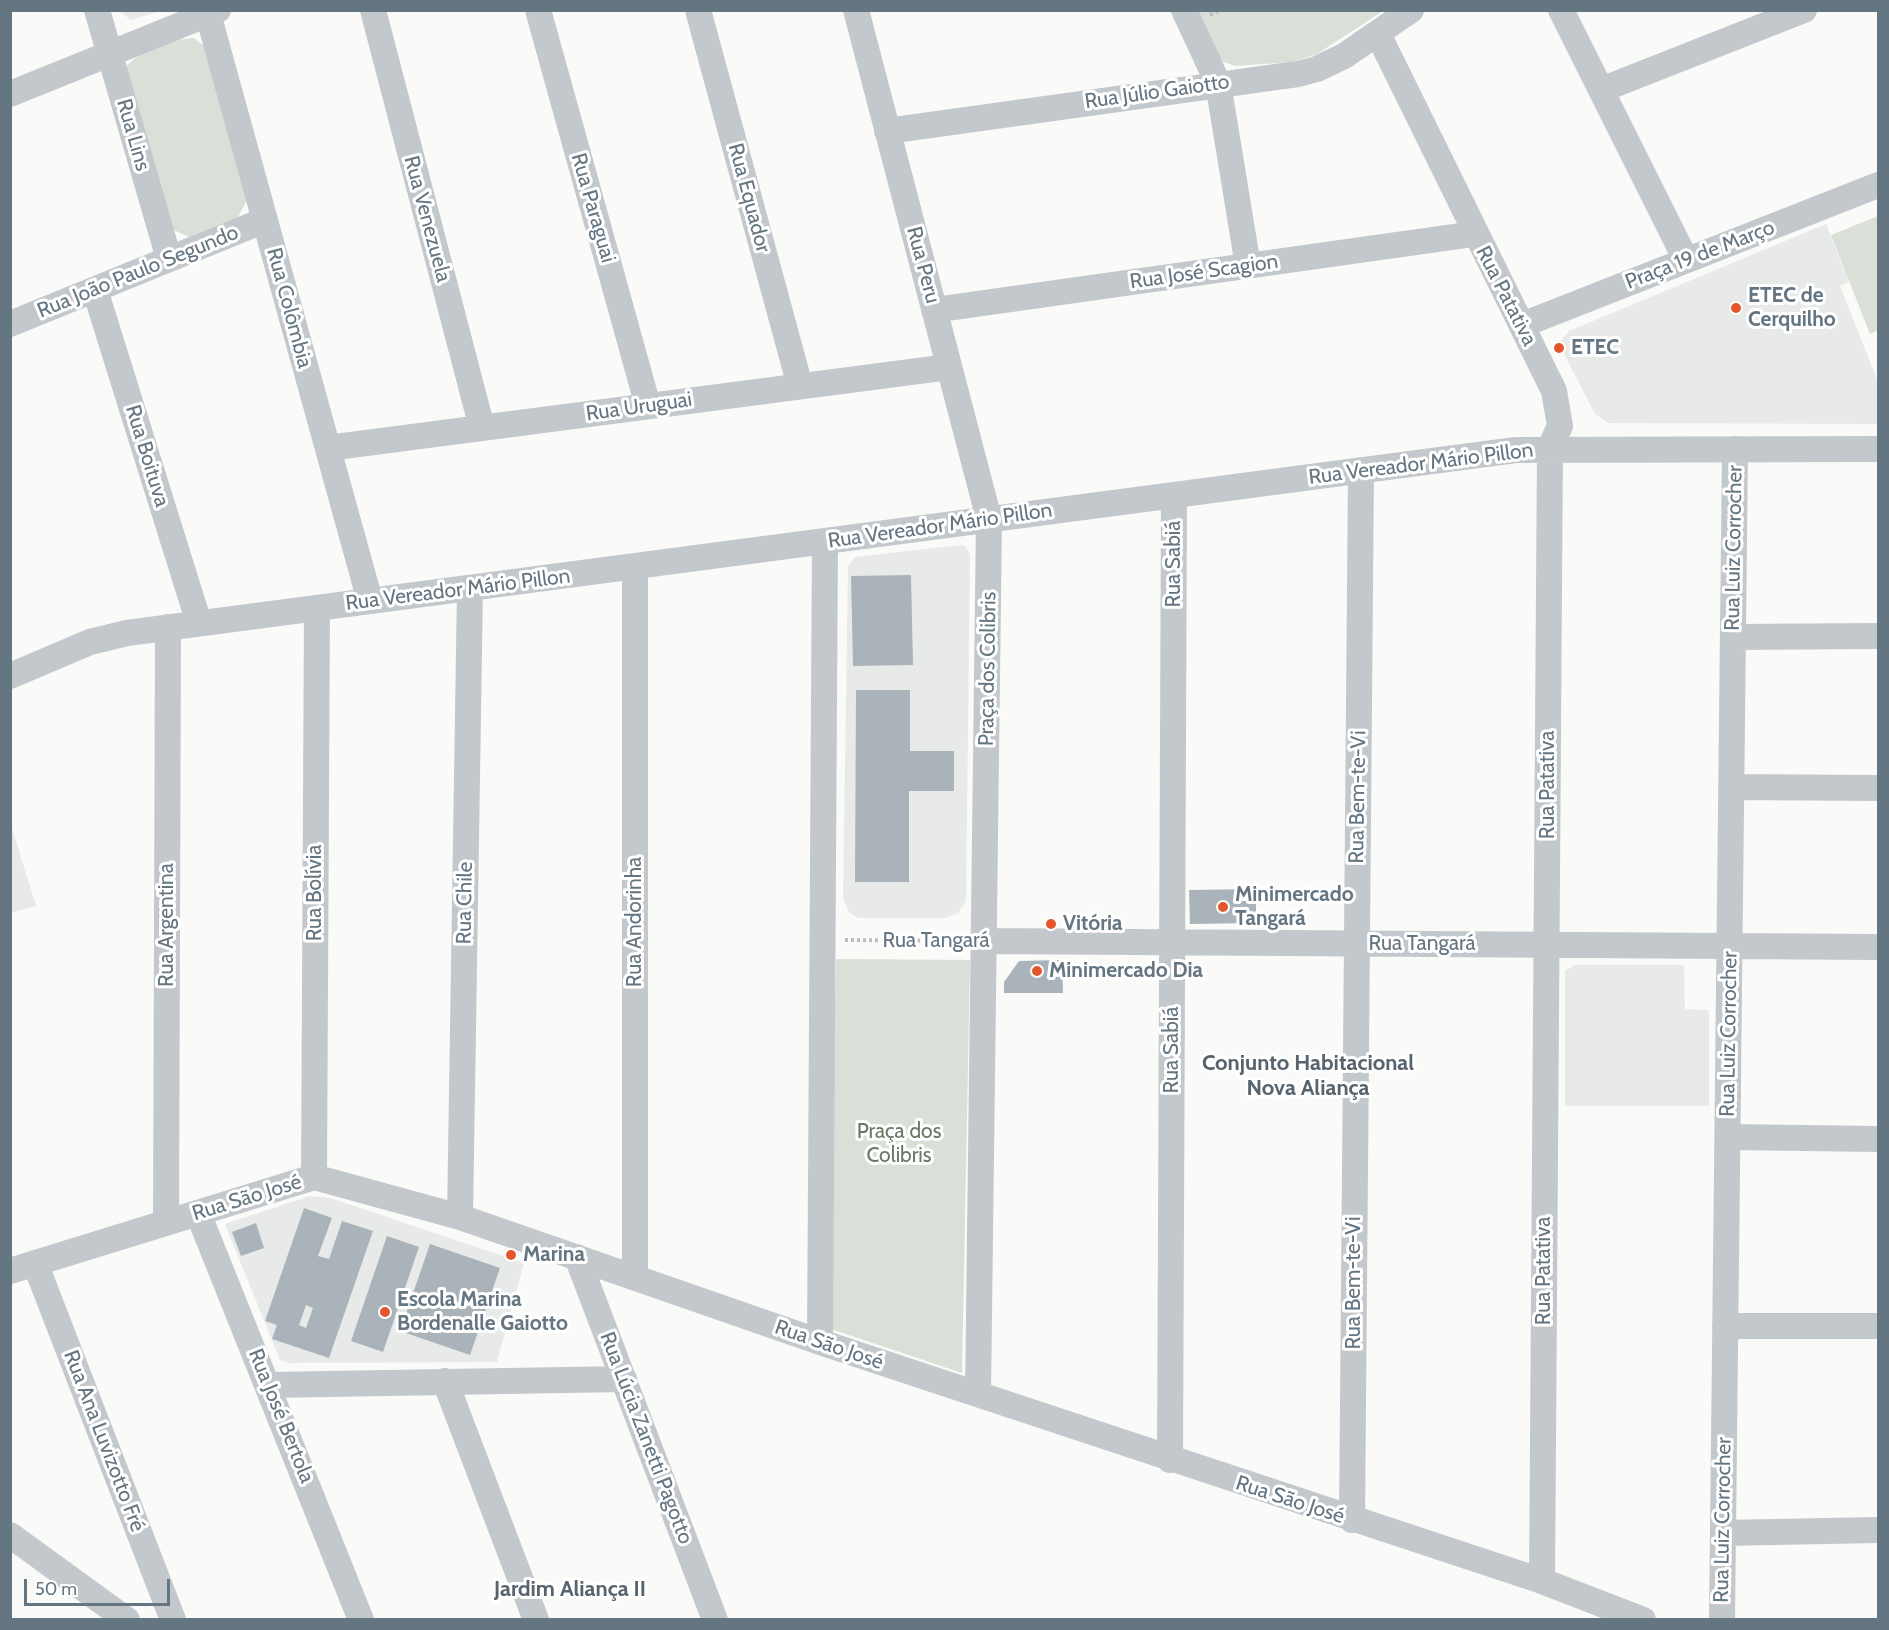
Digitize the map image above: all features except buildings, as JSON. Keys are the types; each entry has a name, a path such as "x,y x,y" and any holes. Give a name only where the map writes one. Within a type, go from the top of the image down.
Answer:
{"street":[{"name":"Rua Lins","path":"97,10 169,259"},
{"name":"Rua Venezuela","path":"373,10 482,428"},
{"name":"Rua Paraguai","path":"538,10 648,406"},
{"name":"Rua Equador","path":"698,10 801,386"},
{"name":"Rua Peru","path":"856,10 989,519"},
{"path":"1184,10 1218,83 1248,266"},
{"name":"Rua Júlio Gaiotto","path":"887,131 1317,69 1344,57 1411,10"},
{"path":"1561,10 1686,260"},
{"path":"1601,90 1804,10"},
{"path":"10,94 213,13"},
{"name":"Rua Colômbia","path":"213,13 265,220 370,601"},
{"name":"Rua Patativa","path":"1378,34 1474,234 1554,392 1560,426 1550,448 1542,1581"},
{"name":"Praça 19 de Março","path":"1522,325 1878,185"},
{"name":"Rua João Paulo Segundo","path":"10,324 265,220"},
{"name":"Rua José Scagion","path":"934,310 1474,234"},
{"name":"Rua Boituva","path":"95,290 199,623"},
{"name":"Rua Uruguai","path":"328,448 949,367"},
{"name":"Rua Vereador Mário Pillon","path":"12,670 90,642 127,633 168,627 1516,450 1550,448 1878,449"},
{"name":"Rua Luiz Corrocher","path":"1722,1620 1735,448"},
{"name":"Rua Bem-te-Vi","path":"1352,1520 1361,471"},
{"name":"Rua Sabiá","path":"1170,1460 1174,496"},
{"name":"Praça dos Colibris","path":"978,1394 989,519"},
{"path":"820,1342 825,541"},
{"name":"Rua Andorinha","path":"635,566 636,1277"},
{"name":"Rua Chile","path":"460,1217 470,588"},
{"name":"Rua Bolívia","path":"314,1177 317,608"},
{"name":"Rua Argentina","path":"166,1223 168,627"},
{"path":"1733,637 1878,636"},
{"path":"1731,787 1878,788"},
{"name":"Rua Tangará","path":"985,941 1878,947"},
{"path":"1728,1137 1878,1139"},
{"name":"Rua São José","path":"10,1271 314,1177 460,1217 1170,1460 1542,1581 1643,1620"},
{"name":"Rua José Bertola","path":"198,1213 269,1385 361,1620"},
{"name":"Rua Lúcia Zanetti Pagotto","path":"577,1257 715,1620"},
{"name":"Rua Ana Luvizotto Fré","path":"35,1263 173,1620"},
{"path":"1725,1326 1878,1326"},
{"path":"269,1385 624,1379"},
{"path":"446,1381 536,1620"},
{"path":"1723,1533 1878,1530"},
{"path":"10,1535 128,1620"}],"path":[{"name":"Rua Tangará","path":"822,940 985,941"}],"shaded area":[{"path":"119,11 160,11 131,20"},
{"name":"ETEC de Cerquilho","path":"1826,224 1849,282 1840,286 1878,382 1878,424 1608,423 1595,414 1562,350 1562,339 1569,331"},
{"path":"965,546 970,555 966,901 958,913 945,918 858,918 849,912 843,898 848,566 855,557"},
{"path":"11,825 36,906 10,913"},
{"path":"1574,965 1684,965 1685,1009 1709,1010 1709,1106 1565,1106 1565,971"},
{"name":"Escola Marina Bordenalle Gaiotto","path":"310,1196 330,1198 524,1263 497,1362 288,1363 280,1360 225,1224"}],"green space":[{"path":"1197,11 1383,11 1317,54 1293,62 1235,66 1224,62 1217,54"},
{"path":"194,38 205,47 247,200 238,217 189,237 174,230 130,88 126,66 138,56 177,40"},
{"path":"1878,216 1878,330 1870,334 1831,235"},
{"name":"Praça dos Colibris","path":"836,959 970,960 962,1373 828,1328"}],"place":[{"name":"ETEC de Cerquilho","path":"1736,308"},
{"name":"ETEC","path":"1559,348"},
{"name":"Minimercado Tangará","path":"1223,907"},
{"name":"Vitória","path":"1051,924"},
{"name":"Minimercado Dia","path":"1037,971"},
{"name":"Marina","path":"511,1255"},
{"name":"Escola Marina Bordenalle Gaiotto","path":"385,1312"}],"district":[{"name":"Conjunto Habitacional Nova Aliança","path":"1308,1076"},
{"name":"Jardim Aliança II","path":"570,1590"}]}
